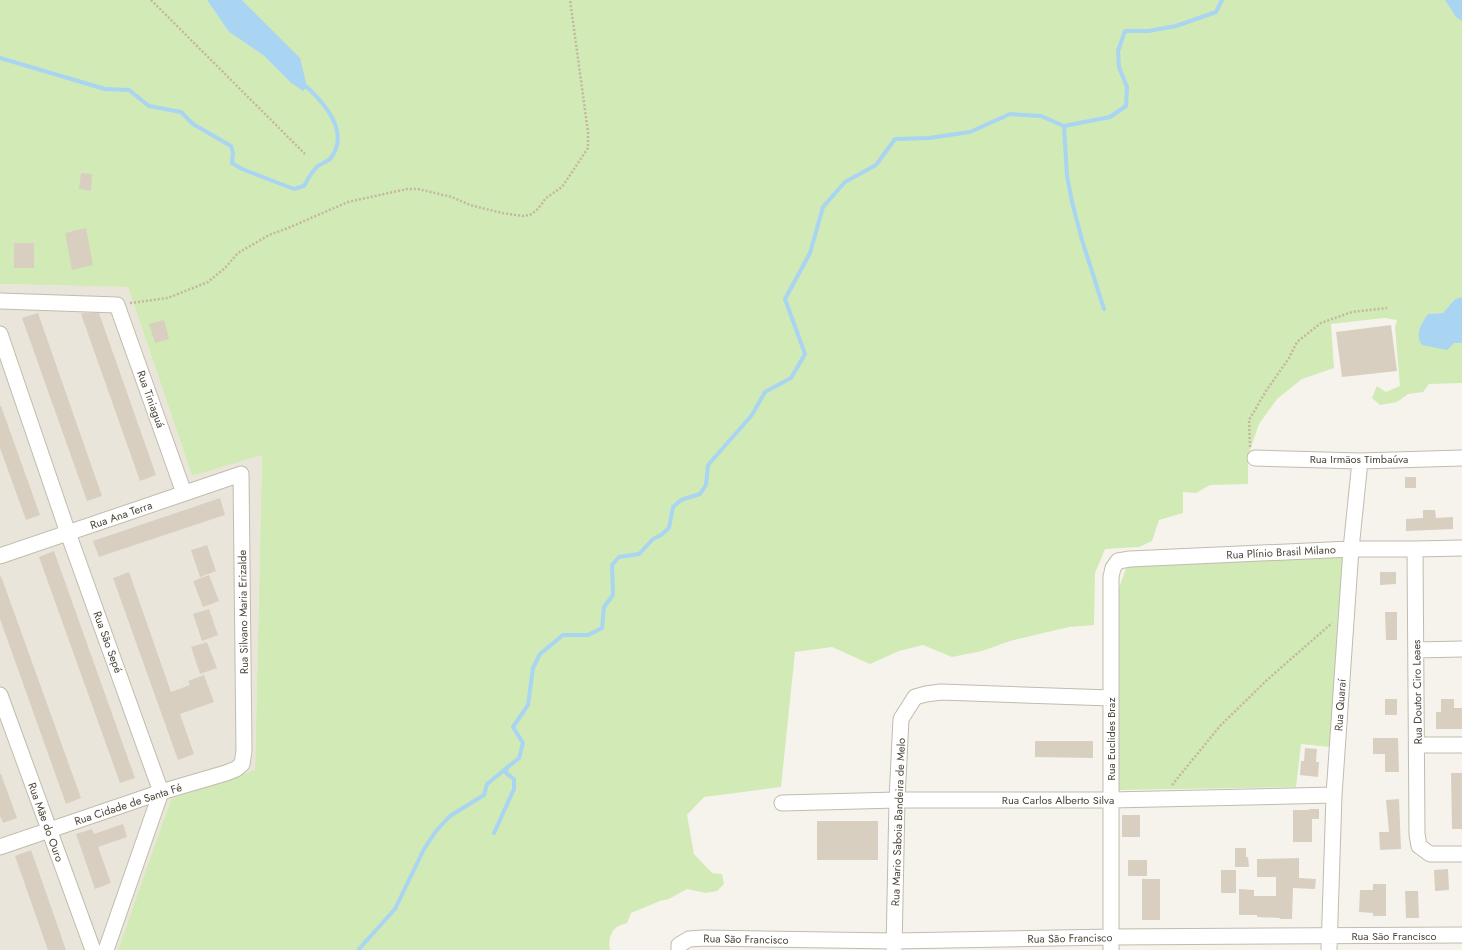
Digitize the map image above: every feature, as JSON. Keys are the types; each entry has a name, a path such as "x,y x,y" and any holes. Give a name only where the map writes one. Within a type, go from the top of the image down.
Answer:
{"street":[{"path":"0,301 117,304"},
{"name":"Rua Tiniaguá","path":"117,304 184,493"},
{"name":"Rua São Sepé","path":"0,334 68,533 161,792"},
{"name":"Rua Irmãos Timbaúva","path":"1255,458 1360,461 1462,458"},
{"name":"Rua Quaraí","path":"1329,943 1334,795 1350,549 1360,461"},
{"name":"Rua Ana Terra","path":"0,556 241,474"},
{"name":"Rua Silvano Maria Erizalde","path":"241,474 244,750"},
{"name":"Rua Plínio Brasil Milano","path":"1111,577 1113,568 1118,562 1130,559 1350,549 1462,548"},
{"name":"Rua Doutor Ciro Leaes","path":"1415,549 1417,834 1419,846 1430,854 1462,854"},
{"name":"Rua Euclides Braz","path":"1111,577 1111,944"},
{"path":"1416,650 1462,649"},
{"name":"Rua Mario Saboia Bandeira de Melo","path":"894,946 897,800 901,719 915,697 941,692 1111,698"},
{"name":"Rua Mãe do Ouro","path":"0,695 93,950"},
{"path":"1417,745 1462,745"},
{"name":"Rua Cidade de Santa Fé","path":"0,847 161,792 226,773 242,764 244,750"},
{"path":"106,950 161,792"},
{"name":"Rua Carlos Alberto Silva","path":"782,803 897,800 1111,800 1334,795"},
{"name":"Rua São Francisco","path":"679,948 689,939 704,938 894,946 1329,943 1462,935"}],"path":[{"path":"151,0 306,154"},
{"path":"117,304 168,298 208,282 225,268 238,253 269,234 288,228 357,199 418,188 452,197 470,205 502,213 523,216 530,215 538,209 546,198 562,187 588,148 588,132 570,0"},
{"path":"1255,458 1249,445 1249,420 1266,391 1289,358 1297,342 1321,323 1352,312 1387,308"},
{"path":"1157,799 1176,781 1220,726 1267,680 1335,620"}],"shaded area":[{"path":"0,284 128,287 192,476 262,454 255,771 171,799 118,950 0,950"}],"green space":[{"path":"0,0 207,0 229,32 263,55 290,82 299,58 242,0 1446,0 1462,17 1462,297 1455,299 1443,313 1428,314 1454,343 1462,343 1462,383 1429,384 1423,392 1408,394 1397,402 1380,405 1372,398 1377,386 1386,392 1400,386 1395,327 1397,320 1384,318 1331,324 1334,368 1302,379 1277,399 1259,424 1248,456 1248,484 1210,485 1196,493 1183,492 1183,513 1159,520 1152,541 1139,547 1105,549 1095,573 1094,625 1069,627 1010,641 982,651 952,657 923,645 899,651 870,664 832,647 795,652 781,787 704,797 687,815 694,854 712,873 722,874 724,884 717,891 706,893 687,889 669,899 660,901 631,913 627,923 618,926 611,934 609,941 610,950 118,950 171,799 255,770 262,455 192,476 128,287 0,284"},
{"path":"1344,555 1331,747 1301,744 1296,787 1119,790 1119,588 1126,568 1145,562"}],"water":[{"path":"207,0 242,0 300,58 307,87 303,91 290,82 263,55 229,32"},
{"path":"1445,0 1462,0 1462,21 1456,17"},
{"path":"1462,297 1462,343 1454,343 1447,350 1422,345 1419,333 1421,325 1428,314 1443,313 1455,299"}],"building":[{"path":"81,173 92,174 91,191 79,189"},
{"path":"86,228 93,265 72,270 65,233"},
{"path":"14,243 34,243 34,268 14,268"},
{"path":"38,313 102,496 87,501 22,318"},
{"path":"99,313 156,475 140,481 81,314"},
{"path":"164,320 169,339 155,343 149,324"},
{"path":"1391,325 1397,371 1342,377 1336,332"},
{"path":"0,406 40,515 26,520 0,448"},
{"path":"1405,477 1416,477 1416,488 1405,488"},
{"path":"220,498 225,515 99,557 93,541"},
{"path":"1423,510 1435,510 1436,518 1453,517 1453,529 1406,531 1406,519 1423,518"},
{"path":"207,545 216,571 200,577 191,550"},
{"path":"54,551 135,778 120,783 39,557"},
{"path":"129,572 171,692 190,685 188,681 204,675 214,702 180,714 194,754 178,760 113,578"},
{"path":"1380,572 1396,572 1396,584 1380,585"},
{"path":"209,575 219,601 203,607 193,581"},
{"path":"1,576 81,798 66,804 0,619"},
{"path":"209,609 218,635 202,641 193,614"},
{"path":"1385,612 1397,612 1397,640 1386,640"},
{"path":"207,642 217,668 200,674 191,647"},
{"path":"1385,699 1397,699 1397,715 1385,715"},
{"path":"1441,699 1454,699 1454,708 1462,708 1462,729 1436,729 1436,712 1441,712"},
{"path":"1373,738 1398,738 1399,772 1385,772 1385,754 1373,754"},
{"path":"1035,741 1093,741 1093,758 1035,757"},
{"path":"1305,748 1317,749 1316,762 1319,762 1318,777 1300,775 1301,761 1304,761"},
{"path":"1451,773 1462,773 1462,829 1452,829"},
{"path":"0,774 17,818 3,823 0,816"},
{"path":"1399,799 1401,849 1380,850 1379,832 1389,832 1386,800"},
{"path":"1319,809 1319,819 1312,819 1312,842 1293,842 1293,810"},
{"path":"1122,815 1140,815 1140,837 1122,837"},
{"path":"817,821 878,821 878,860 817,860"},
{"path":"123,824 127,837 98,847 111,883 95,889 76,834 92,829 94,834"},
{"path":"1235,848 1246,848 1246,857 1248,857 1249,867 1235,867"},
{"path":"31,850 66,950 48,950 44,939 15,856"},
{"path":"1299,858 1299,878 1316,879 1315,889 1293,888 1292,919 1257,917 1257,915 1239,915 1239,889 1254,890 1254,896 1276,896 1276,877 1257,877 1257,859"},
{"path":"1128,860 1147,860 1147,876 1128,876"},
{"path":"1448,869 1449,890 1435,891 1434,870"},
{"path":"1221,870 1236,870 1236,893 1221,893"},
{"path":"1142,879 1160,879 1160,920 1142,920"},
{"path":"1373,884 1386,884 1386,916 1373,916 1373,913 1359,912 1360,890 1373,890"},
{"path":"1405,891 1418,891 1419,918 1406,918"}],"waterway":[{"path":"359,949 395,909 424,849 436,831 450,816 484,795 487,784 519,758 523,743 513,727 528,705 533,668 540,654 563,635 588,635 602,628 604,607 613,595 612,565 619,557 639,554 653,539 661,535 669,528 673,507 681,500 700,494 706,485 708,465 752,415 765,392 791,378 805,354 785,299 810,253 823,207 845,182 876,165 895,139 929,138 970,132 1010,114 1041,116 1064,126 1110,117 1126,106 1127,87 1119,67 1118,51 1125,31 1148,31 1176,26 1216,12 1222,0"},
{"path":"0,58 105,89 129,90 149,106 181,112 193,124 231,146 233,153 232,163 242,169 294,189 304,186 316,168 331,158 336,148 338,138 337,129 328,110 307,87"},
{"path":"1064,126 1067,176 1072,202 1082,240 1104,309"},
{"path":"494,833 514,789 514,779 506,773 507,767"}]}
